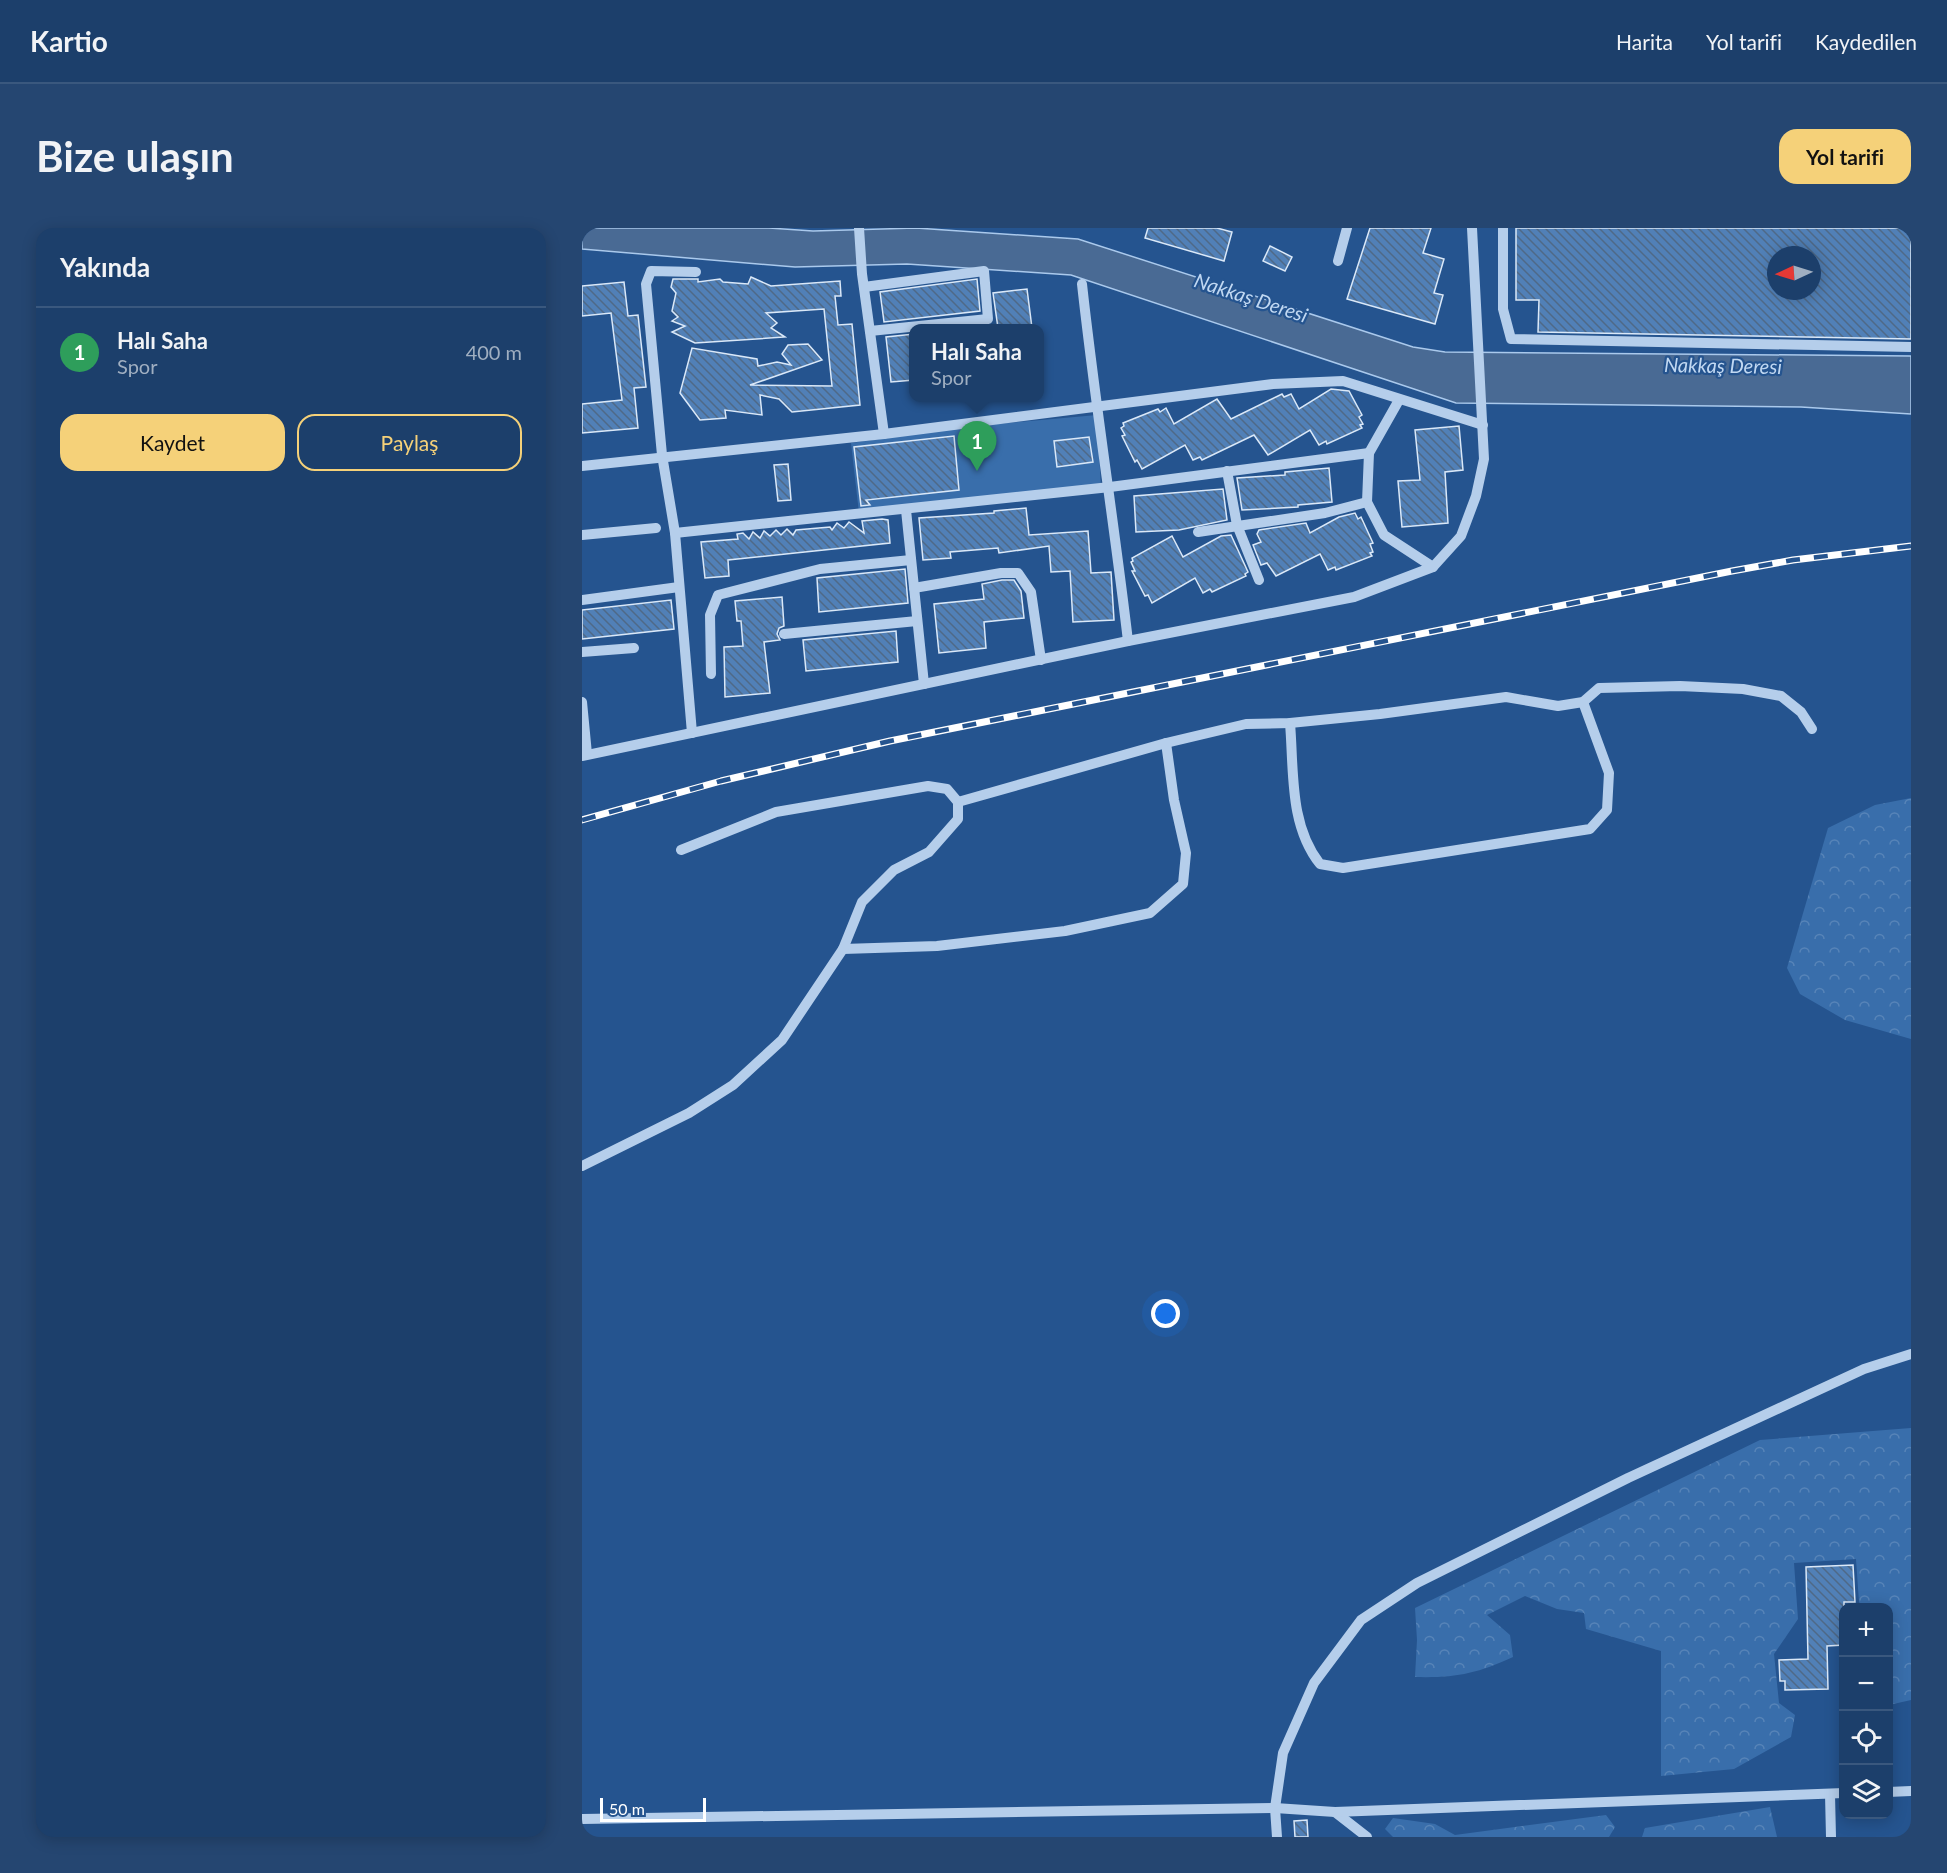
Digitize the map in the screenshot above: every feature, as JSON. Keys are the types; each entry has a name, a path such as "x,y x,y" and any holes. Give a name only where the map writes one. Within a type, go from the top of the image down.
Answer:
{"street":[{"path":"859,228 862,274 884,434"},
{"path":"1338,261 1347,228"},
{"path":"582,702 585,755 1128,641 1354,597 1432,567 1461,536 1476,496 1484,459 1472,228"},
{"path":"1503,228 1503,309 1511,339 1911,347"},
{"path":"692,733 675,533 662,455 646,284 647,274 651,271 696,272"},
{"path":"864,287 984,271 988,319 939,324"},
{"path":"1082,284 1097,407 1110,487 1128,641"},
{"path":"870,331 909,327"},
{"path":"582,466 662,455 884,434 1273,384 1343,381 1483,425"},
{"path":"1398,400 1369,453 1367,502 1384,535 1432,567"},
{"path":"675,533 1110,487 1369,453"},
{"path":"1227,471 1237,525 1259,580"},
{"path":"1198,532 1325,513 1367,502"},
{"path":"906,510 924,684"},
{"path":"582,535 656,528"},
{"path":"711,674 710,615 718,595 820,569 911,560"},
{"path":"914,588 1001,573 1018,573 1030,592 1041,660"},
{"path":"582,600 679,588"},
{"path":"784,633 917,621"},
{"path":"582,652 634,648"},
{"path":"958,802 1167,743 1246,724 1290,723 1380,714 1506,696 1558,706 1583,702 1599,688 1680,686 1743,689 1781,696 1801,712 1812,729"},
{"path":"1290,723 1298,822 1301,831 1308,848 1320,864 1343,868 1590,829 1607,810 1610,773 1583,702"},
{"path":"843,949 937,946 1065,931 1150,914 1184,884 1186,853 1174,800 1167,743"},
{"path":"582,1166 689,1113 733,1085 782,1040 843,949 862,902 894,870 928,852 958,819 958,802 947,789 928,786 776,812 681,850"},
{"path":"1277,1837 1275,1808 1283,1753 1314,1683 1361,1620 1417,1583 1628,1478 1864,1369 1911,1354"},
{"path":"1893,1792 1911,1791"},
{"path":"582,1820 1275,1808 1335,1812 1839,1793"},
{"path":"1830,1794 1831,1837"},
{"path":"1335,1812 1366,1837"}],"green space":[{"path":"1097,415 1101,488 859,513 851,443 975,426"},
{"path":"1911,798 1911,1039 1845,1020 1800,994 1787,968 1828,828 1875,805"},
{"path":"1911,1428 1911,1700 1893,1704 1893,1603 1860,1603 1856,1559 1794,1563 1798,1619 1774,1654 1779,1703 1795,1715 1791,1737 1734,1769 1661,1776 1661,1651 1586,1629 1584,1613 1557,1609 1525,1596 1487,1615 1510,1635 1513,1657 1465,1674 1415,1677 1417,1640 1415,1608 1760,1440"},
{"path":"1770,1807 1777,1837 1642,1837 1645,1828"},
{"path":"1606,1815 1615,1827 1609,1837 1393,1837 1385,1829 1393,1818 1435,1824 1455,1835"}],"water":[{"name":"Nakkaş Deresi","path":"582,228 769,228 813,231 916,228 1078,239 1413,347 1445,352 1911,356 1911,414 1801,407 1456,403 1071,275 907,264 795,267 582,249"}],"building":[{"path":"1148,228 1217,228 1232,232 1224,261 1145,238"},
{"path":"1370,228 1431,228 1423,253 1444,259 1434,293 1443,295 1435,324 1347,299"},
{"path":"1516,228 1911,228 1911,339 1538,332 1539,300 1516,300"},
{"path":"1270,246 1292,257 1285,271 1263,261"},
{"path":"751,277 771,286 840,281 841,296 835,296 838,325 852,324 860,405 792,412 779,399 760,395 762,415 725,410 726,418 700,420 680,393 692,348 757,359 758,366 777,362 791,365 782,354 788,345 808,344 822,360 750,385 832,386 824,309 766,313 777,323 771,328 785,337 695,343 672,332 685,326 672,321 678,317 672,311 676,293 671,287 673,279 698,279 698,282 720,279 723,282 748,284"},
{"path":"977,279 980,311 884,322 880,292"},
{"path":"624,282 628,316 638,315 646,387 634,388 638,428 582,433 582,404 622,400 611,313 582,316 582,286"},
{"path":"1027,289 1031,324 997,324 993,293"},
{"path":"909,335 909,380 891,382 886,337"},
{"path":"1331,389 1349,391 1362,415 1359,417 1363,424 1360,425 1362,428 1327,444 1326,441 1319,445 1310,430 1268,455 1254,435 1202,460 1200,457 1193,460 1185,445 1142,469 1137,460 1135,462 1122,436 1125,435 1121,428 1124,426 1123,423 1158,409 1160,412 1166,408 1174,424 1217,399 1231,419 1282,394 1284,397 1291,394 1299,409"},
{"path":"1459,426 1463,470 1445,472 1448,523 1402,527 1398,481 1420,480 1415,430"},
{"path":"954,436 959,490 866,500 870,505 861,506 854,447"},
{"path":"1089,437 1093,462 1057,467 1054,441"},
{"path":"788,464 791,500 778,501 774,465"},
{"path":"1329,468 1332,502 1298,505 1298,507 1242,510 1237,478 1285,475 1285,472"},
{"path":"1223,489 1227,520 1179,530 1136,532 1134,496"},
{"path":"1026,508 1029,535 1088,531 1091,573 1111,572 1114,620 1073,622 1070,571 1051,572 1049,546 999,553 998,548 950,552 951,558 923,560 919,518 994,513 994,511"},
{"path":"1355,513 1358,519 1361,517 1373,543 1370,544 1372,556 1336,570 1335,567 1328,570 1320,554 1276,576 1267,563 1261,565 1253,545 1261,542 1257,534 1259,530 1306,523 1310,533 1339,517"},
{"path":"888,520 890,543 728,560 729,576 705,578 701,542 738,539 737,534 743,533 749,539 753,532 760,538 764,531 770,536 776,530 781,535 787,529 793,535 796,530 830,527 832,530 837,523 844,528 849,522 864,533 862,521"},
{"path":"1231,535 1248,572 1246,576 1212,592 1210,589 1203,593 1195,578 1152,603 1148,595 1145,596 1132,571 1135,571 1131,562 1132,558 1172,536 1183,557 1221,536"},
{"path":"905,569 908,603 819,612 817,578"},
{"path":"1014,580 1021,591 1024,618 984,622 986,648 939,653 934,604 984,599 982,584"},
{"path":"782,597 784,626 779,628 777,634 780,640 764,642 770,693 725,697 724,647 743,646 741,621 737,621 735,601"},
{"path":"671,600 674,629 582,639 582,610"},
{"path":"896,631 898,662 806,671 803,640"},
{"path":"1853,1565 1855,1602 1839,1603 1839,1645 1827,1646 1828,1689 1785,1690 1785,1681 1780,1681 1779,1660 1808,1659 1806,1567"},
{"path":"1307,1820 1308,1837 1295,1837 1294,1821"}],"railway":[{"path":"582,820 721,781 890,741 1732,571 1793,560 1911,546"}],"place":[{"name":"Halı Saha","path":"977,471"}]}
